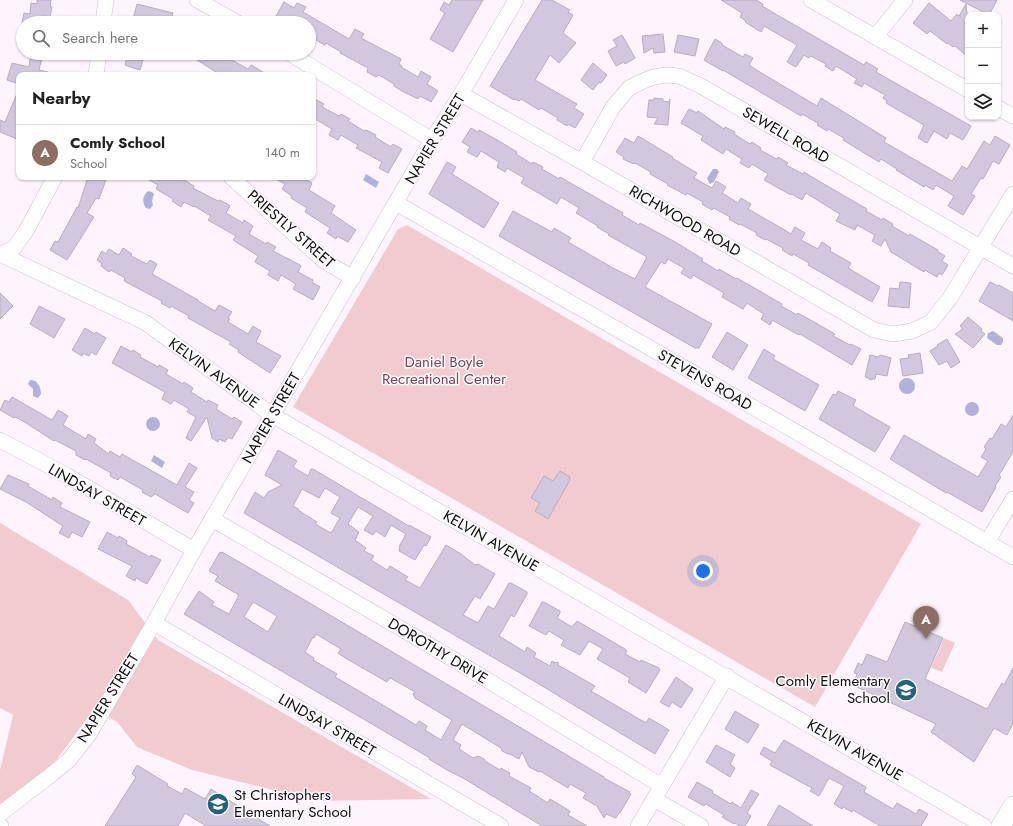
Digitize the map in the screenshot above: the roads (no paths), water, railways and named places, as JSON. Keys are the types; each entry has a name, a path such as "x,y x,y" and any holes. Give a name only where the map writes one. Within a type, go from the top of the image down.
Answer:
{"main road":[{"path":"1001,826 1013,806"}],"street":[{"path":"105,16 106,0"},
{"path":"197,0 226,16"},
{"name":"NAPIER STREET","path":"0,814 69,760 90,732 432,140 461,94 516,0"},
{"path":"811,0 965,88"},
{"path":"875,37 905,0"},
{"path":"96,72 98,60"},
{"path":"301,60 432,140"},
{"name":"SEWELL ROAD","path":"582,162 613,107 629,88 653,77 666,75 679,76 708,90 1013,266"},
{"name":"RICHWOOD ROAD","path":"461,94 874,330 893,334 913,331 931,322 950,298 1013,194"},
{"path":"1001,110 1013,116"},
{"path":"0,255 14,248 26,231 53,180"},
{"name":"PRIESTLY STREET","path":"234,180 324,261 353,278"},
{"name":"STEVENS ROAD","path":"396,204 1013,557"},
{"name":"KELVIN AVENUE","path":"0,255 146,323 272,415 727,676 984,826"},
{"name":"LINDSAY STREET","path":"0,440 66,475 194,550"},
{"path":"987,542 1013,499"},
{"name":"DOROTHY DRIVE","path":"212,519 432,646 662,786"},
{"name":"LINDSAY STREET","path":"154,623 501,826"},
{"path":"638,826 727,676"},
{"path":"654,799 701,826"}],"water":[{"path":"713,169 717,169 719,172 714,182 710,184 707,178"},
{"path":"366,174 379,182 376,188 363,180"},
{"path":"148,191 154,194 152,201 153,205 150,209 146,208 143,201"},
{"path":"993,331 1003,338 1001,345 997,345 987,338 988,333"},
{"path":"907,378 914,383 915,386 910,393 907,394 900,389 899,386 904,379"},
{"path":"30,380 35,381 40,387 41,394 38,398 33,396 33,389 28,384"},
{"path":"969,402 975,402 979,406 979,412 975,416 969,416 965,412 965,406"},
{"path":"150,417 156,417 160,421 160,427 156,431 150,431 146,427 146,421"},
{"path":"154,455 165,462 162,468 151,461"}],"place":[{"name":"Comly School","path":"926,639"},
{"name":"Comly Elementary School","path":"906,690"},
{"name":"St Christophers Elementary School","path":"218,804"}],"park label":[{"name":"Daniel Boyle Recreational Center","path":"444,370"}]}
